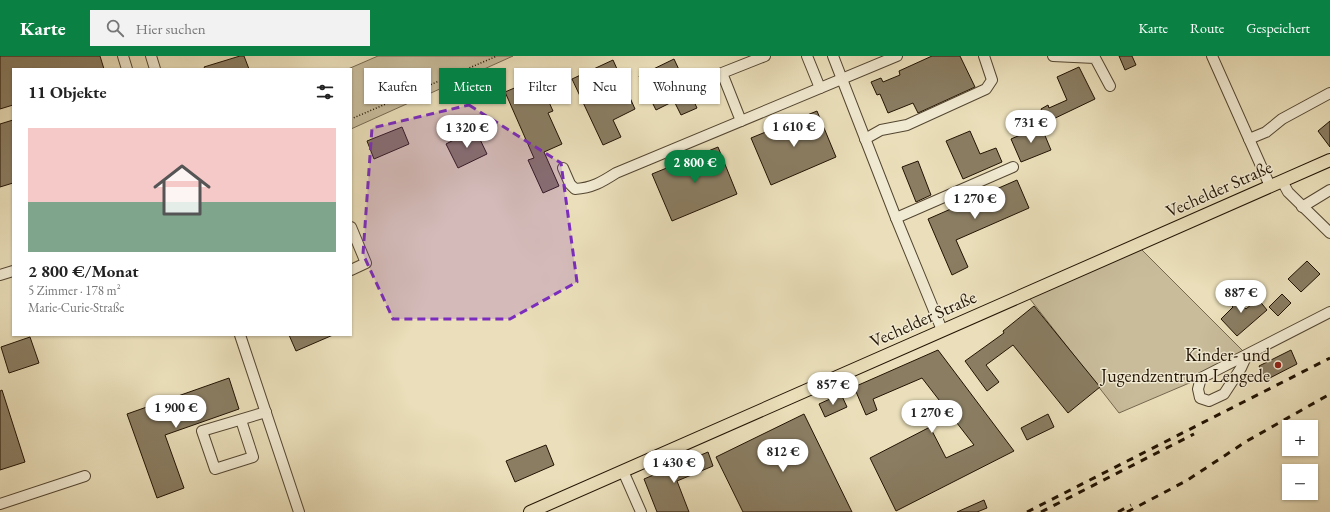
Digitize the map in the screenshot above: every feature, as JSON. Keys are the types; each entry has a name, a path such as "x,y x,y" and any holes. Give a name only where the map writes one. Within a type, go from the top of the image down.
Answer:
{"main road":[{"name":"Vechelder Straße","path":"530,512 1330,160"}],"street":[{"path":"123,56 128,68"},
{"path":"152,56 156,68"},
{"path":"741,121 722,74 765,56"},
{"path":"807,56 820,88"},
{"path":"833,56 896,218 942,330"},
{"path":"563,168 570,184 575,188 589,188 616,173 897,56"},
{"path":"865,139 880,130 907,125 986,89 992,80 984,56"},
{"path":"1053,56 1095,58 1110,86"},
{"path":"1212,56 1270,186"},
{"path":"1249,139 1266,132 1282,119 1330,93"},
{"path":"896,218 1013,167"},
{"path":"1282,181 1288,192 1330,233"},
{"path":"1302,207 1330,190"},
{"path":"352,229 366,262 352,269"},
{"path":"0,275 12,271"},
{"path":"1247,355 1241,368 1224,394 1209,401 1200,398 1198,389 1201,378 1330,312"},
{"path":"240,336 299,512"},
{"path":"242,420 253,456 215,469 202,432 266,412"},
{"path":"623,471 641,512"},
{"path":"0,504 85,476"}],"path":[{"path":"352,119 498,56"}],"highlighted area":[{"path":"469,105 561,163 577,282 510,319 393,319 363,254 372,128"}],"shaded area":[{"path":"378,56 513,56 486,68 439,68 439,89 431,93 431,68 364,68 364,104 406,104 352,129 352,68 350,68"},
{"path":"1137,245 1247,355 1201,378 1119,413 1030,299 1034,290"}],"building":[{"path":"0,56 100,56 104,68 12,68 12,105 0,109"},
{"path":"244,56 249,68 204,68"},
{"path":"932,56 960,56 975,87 918,113 913,103 888,113 880,94 877,95 871,82 881,78 883,82 900,75 899,71"},
{"path":"1119,56 1132,56 1136,65 1125,70"},
{"path":"674,59 678,68 655,68"},
{"path":"613,60 617,68 596,68"},
{"path":"1079,67 1095,99 1047,122 1041,109 1048,105 1049,108 1067,100 1057,77"},
{"path":"579,76 579,94 572,79"},
{"path":"514,88 514,104 550,104 553,111 548,113 562,144 544,152 559,186 543,193 528,160 534,158 506,92"},
{"path":"631,100 635,109 613,120 621,137 603,145 584,104 631,104"},
{"path":"653,104 668,104 656,110"},
{"path":"676,104 695,104 697,108 681,115"},
{"path":"817,111 836,157 771,185 751,138"},
{"path":"12,120 12,183 0,187 0,124"},
{"path":"1330,121 1330,147 1318,131"},
{"path":"1041,126 1051,150 1021,162 1011,139"},
{"path":"402,127 409,144 374,159 367,141"},
{"path":"475,129 487,154 458,168 446,144"},
{"path":"970,131 980,154 996,148 1002,162 963,179 946,141"},
{"path":"718,147 737,194 672,221 652,174"},
{"path":"918,161 931,195 916,202 902,167"},
{"path":"1017,180 1029,208 956,240 968,267 952,275 928,219"},
{"path":"1307,261 1320,274 1301,292 1288,279"},
{"path":"1227,290 1246,309 1258,299 1267,310 1237,336 1221,319 1233,307 1221,295"},
{"path":"1282,294 1291,303 1278,316 1269,307"},
{"path":"1034,306 1100,387 1068,413 1013,345 986,365 999,382 987,391 965,361 1004,333 1003,331"},
{"path":"289,336 331,336 296,351"},
{"path":"30,337 39,363 9,373 1,347"},
{"path":"938,350 1014,451 896,511 870,458 930,427 946,458 974,445 922,378 873,399 877,410 866,415 854,387"},
{"name":"Kinder- und Jugendzentrum Lengede","path":"1291,350 1297,364 1266,380 1259,366"},
{"path":"229,378 239,409 165,435 184,488 157,498 127,414"},
{"path":"2,390 25,462 0,470 0,391"},
{"path":"841,394 847,407 825,417 819,404"},
{"path":"804,414 852,512 743,512 716,457"},
{"path":"1048,414 1054,427 1027,440 1021,428"},
{"path":"546,445 554,465 515,482 506,461"},
{"path":"708,452 713,466 677,481 689,512 657,512 644,479"},
{"path":"984,500 987,508 977,512 957,512"}],"railway":[{"path":"1027,512 1330,358"},
{"path":"1127,512 1186,481 1247,441 1330,394"},
{"path":"1041,512 1194,434"},
{"path":"1118,512 1131,505"}],"place":[{"name":"Kinder- und Jugendzentrum Lengede","path":"1278,365"}]}
